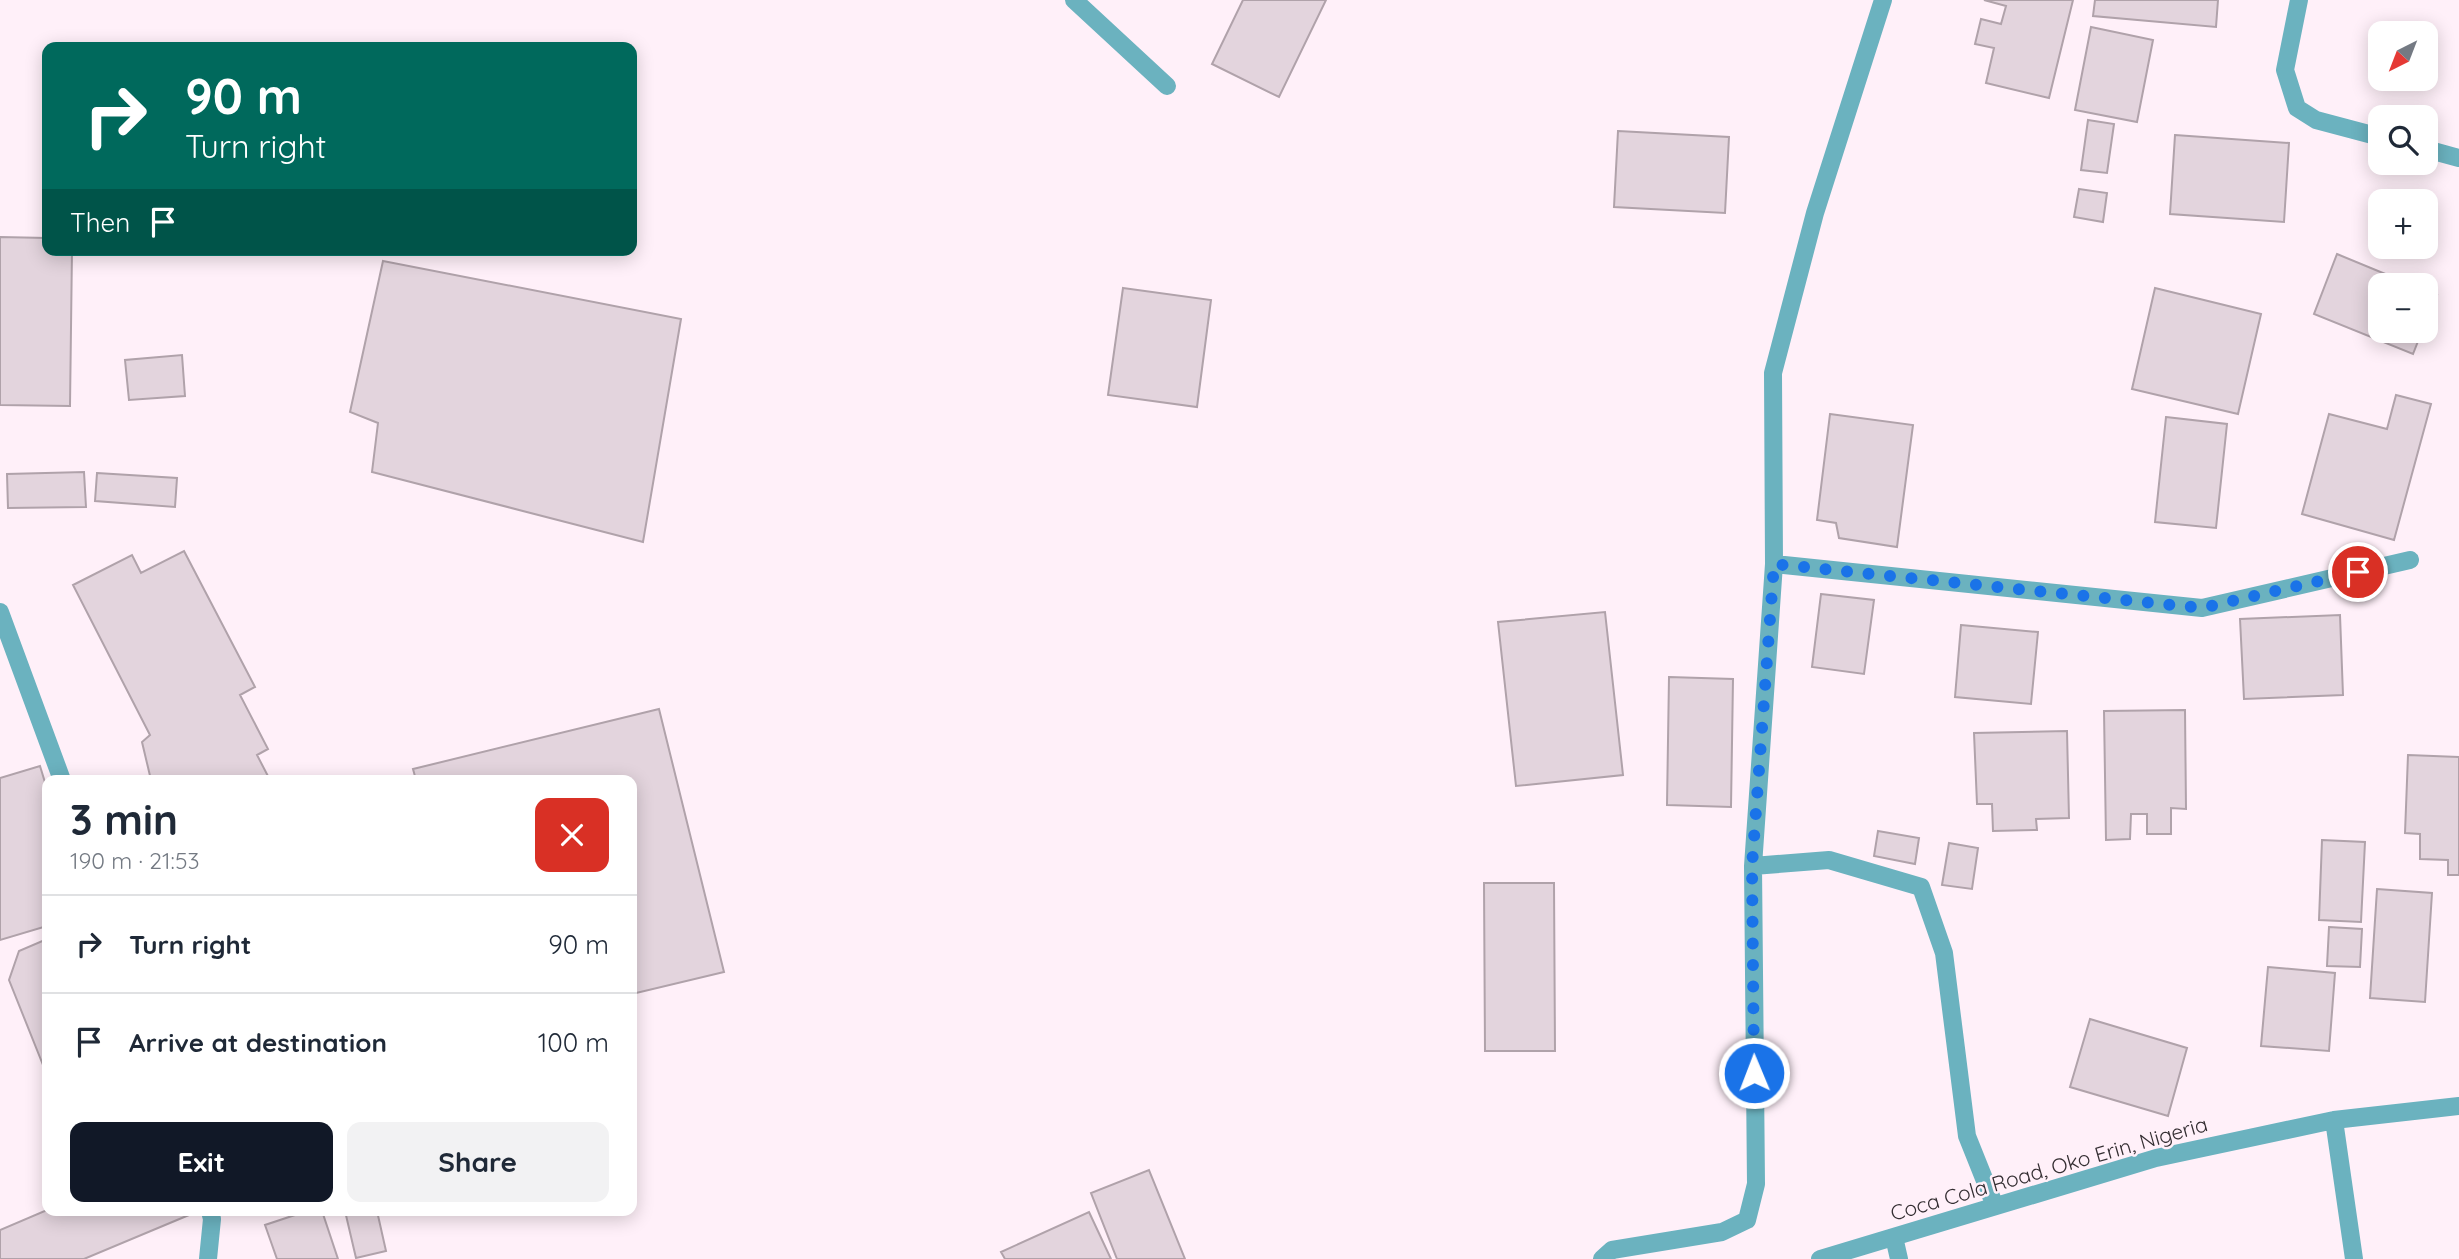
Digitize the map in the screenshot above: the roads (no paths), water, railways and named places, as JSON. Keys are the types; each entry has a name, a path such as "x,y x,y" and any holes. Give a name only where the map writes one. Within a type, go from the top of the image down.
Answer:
{"street":[{"path":"1074,0 1167,86"},
{"path":"1602,1259 1612,1250 1723,1232 1747,1220 1756,1184 1752,866 1774,564 1773,373 1815,213 1883,0"},
{"path":"2299,0 2285,70 2297,108 2316,120 2368,134"},
{"path":"2438,152 2459,158"},
{"path":"1774,564 2202,608 2410,560"},
{"path":"0,612 60,775"},
{"path":"1752,866 1829,860 1920,887 1944,953 1967,1136 1995,1206"},
{"name":"Coca Cola Road, Oko Erin, Nigeria","path":"1820,1259 2156,1158 2334,1120 2459,1106"},
{"path":"2334,1120 2354,1259"},
{"path":"208,1259 211,1216"},
{"path":"1894,1237 1899,1259"}]}
